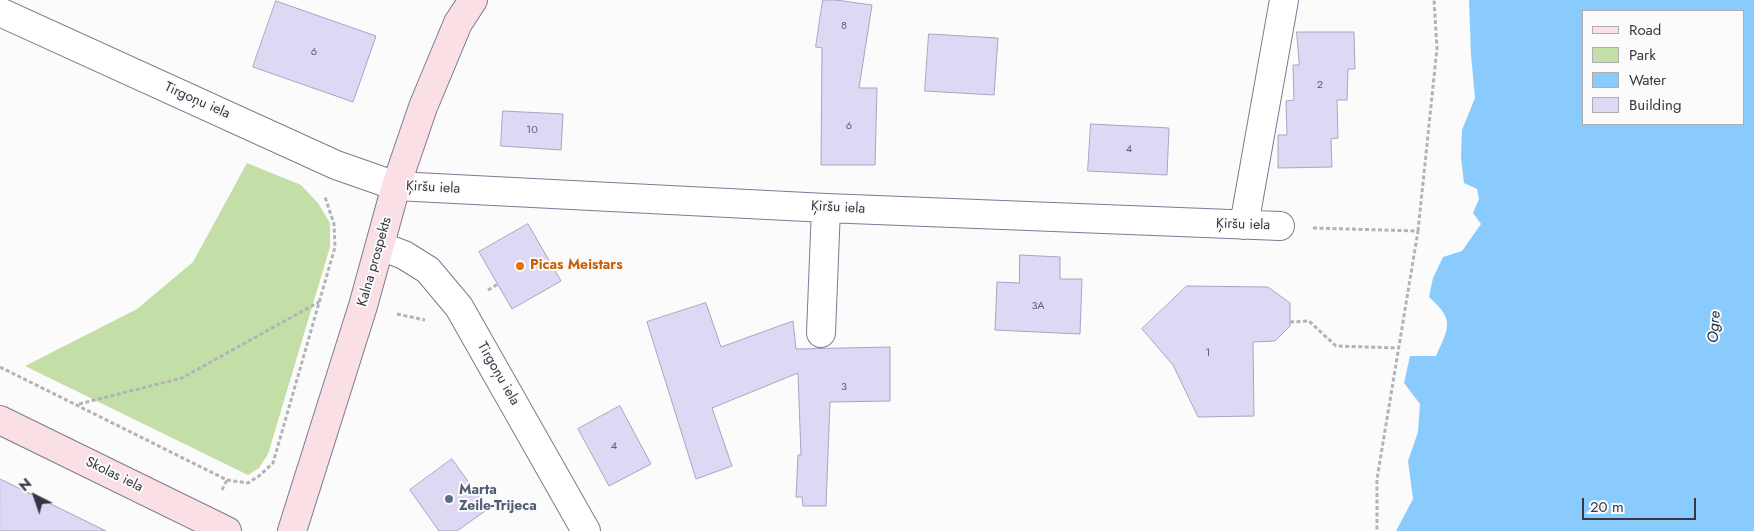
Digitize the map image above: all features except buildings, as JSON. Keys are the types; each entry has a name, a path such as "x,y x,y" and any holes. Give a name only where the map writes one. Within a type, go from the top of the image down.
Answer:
{"main road":[{"name":"Kalna prospekts","path":"292,531 363,306 396,186 423,107 458,23 473,0"},
{"name":"Skolas iela","path":"0,420 227,531"}],"street":[{"path":"1244,225 1284,0"},
{"name":"Tirgoņu iela","path":"0,12 336,165 396,186"},
{"name":"Ķiršu iela","path":"396,186 826,208 1280,226"},
{"path":"821,333 826,208"},
{"name":"Tirgoņu iela","path":"380,246 404,255 428,270 459,307 586,531"}],"path":[{"path":"1377,531 1377,479 1418,231 1437,48 1434,0"},
{"path":"0,366 227,480 248,483 273,463 322,295 335,247 334,224 325,196 336,165"},
{"path":"1280,226 1418,231"},
{"path":"322,295 433,321"},
{"path":"78,404 182,378 320,302"},
{"path":"1290,322 1309,321 1336,346 1398,348"}],"green space":[{"path":"247,163 301,185 318,203 330,223 330,247 268,454 259,468 248,475 25,366 137,309 193,262"}],"water":[{"name":"Ogre","path":"1469,0 1754,0 1754,531 1396,531 1413,499 1408,461 1418,432 1420,404 1404,383 1410,356 1436,356 1444,338 1447,324 1443,312 1429,297 1433,278 1443,257 1462,251 1481,224 1473,213 1479,199 1477,189 1464,183 1461,158 1462,130 1475,98"}],"place":[{"name":"Picas Meistars","path":"520,266"},
{"name":"Marta Zeile-Trijeca","path":"449,499"}]}
